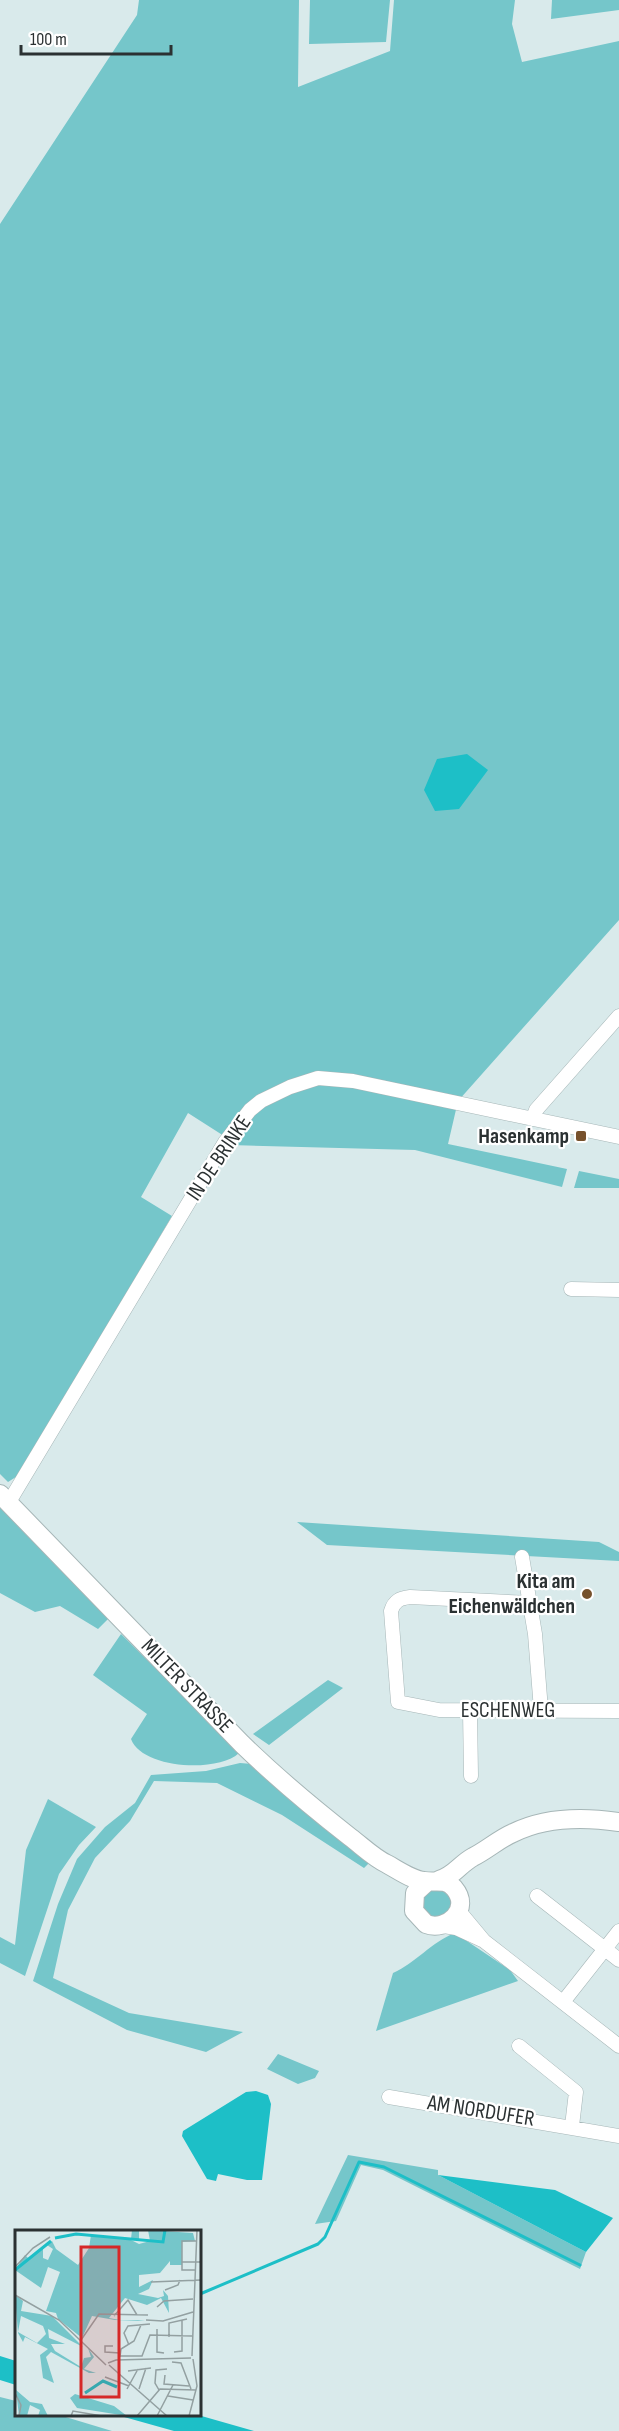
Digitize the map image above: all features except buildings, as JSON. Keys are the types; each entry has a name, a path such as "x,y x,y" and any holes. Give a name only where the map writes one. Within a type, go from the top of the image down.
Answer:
{"main road":[{"name":"MILTER STRASSE","path":"4,1498 262,1764 386,1864 414,1878 433,1881"},
{"path":"481,1854 464,1878 453,1920 444,1926 431,1926 421,1921 414,1911 414,1899 418,1889 452,1875 468,1861 513,1833 543,1823 576,1819 619,1822"},
{"name":"MILTER STRASSE","path":"386,1864 414,1899"},
{"path":"433,1881 453,1887 459,1904"}],"street":[{"path":"533,1119 536,1110 619,1016"},
{"name":"IN DE BRINKE","path":"4,1498 225,1142 261,1101 290,1087 318,1078 352,1081 619,1137"},
{"path":"571,1289 619,1290"},
{"path":"522,1557 535,1634 541,1710"},
{"name":"ESCHENWEG","path":"530,1603 410,1597 402,1598 393,1604 391,1611 398,1702 439,1710 619,1711"},
{"path":"470,1710 471,1776"},
{"path":"537,1896 619,1960"},
{"path":"459,1904 484,1941"},
{"path":"444,1926 461,1930 484,1941 619,2046"},
{"path":"563,2002 619,1931"},
{"path":"519,2046 576,2092 572,2126"},
{"name":"AM NORDUFER","path":"389,2097 572,2126 619,2136"}],"shaded area":[{"path":"139,0 299,0 298,87 390,51 394,0 515,0 512,24 522,62 619,41 619,920 458,1101 448,1144 567,1169 562,1187 415,1150 230,1145 224,1136 188,1113 141,1197 172,1216 19,1475 8,1482 0,1474 0,224 137,15"},
{"path":"310,0 390,0 386,42 309,44"},
{"path":"552,0 619,0 619,10 551,19"},
{"path":"467,754 488,770 459,809 435,811 424,790 437,759"},
{"path":"579,1171 619,1179 619,1188 574,1188"},
{"path":"0,1507 109,1618 98,1629 60,1606 35,1612 0,1593"},
{"path":"297,1522 599,1542 619,1552 619,1561 327,1545"},
{"path":"121,1634 239,1753 215,1763 181,1765 150,1757 138,1749 131,1739 147,1714 93,1675"},
{"path":"328,1680 343,1688 269,1745 253,1734"},
{"path":"240,1763 252,1764 371,1861 364,1868 282,1815 217,1783 154,1781 130,1821 95,1858 68,1910 53,1978 129,2013 243,2032 206,2052 127,2030 33,1981 58,1904 77,1859 105,1827 135,1803 151,1775 206,1771"},
{"path":"48,1799 96,1827 79,1845 59,1874 25,1976 0,1963 0,1937 15,1945 26,1850"},
{"path":"428,1889 445,1890 453,1900 449,1916 427,1918 420,1901"},
{"path":"455,1933 510,1970 518,1981 376,2031 393,1973"},
{"path":"278,2054 319,2071 315,2078 298,2084 267,2069"},
{"path":"256,2091 268,2095 271,2104 262,2180 247,2180 218,2174 216,2181 207,2179 182,2136 183,2131 246,2092"},
{"path":"348,2155 438,2170 438,2175 586,2252 580,2269 383,2170 361,2165 336,2221 315,2224"},
{"path":"438,2175 555,2190 613,2218 586,2252"},
{"path":"0,2356 15,2361 15,2385 0,2380"},
{"path":"0,2397 15,2401 15,2416 62,2416 112,2431 0,2431"},
{"path":"121,2416 201,2416 254,2431 174,2431"}],"waterway":[{"path":"201,2294 318,2244 325,2237 359,2162 384,2167 580,2265"}],"place":[{"name":"Hasenkamp","path":"581,1136"},
{"name":"Kita am Eichenwäldchen","path":"587,1594"}]}
